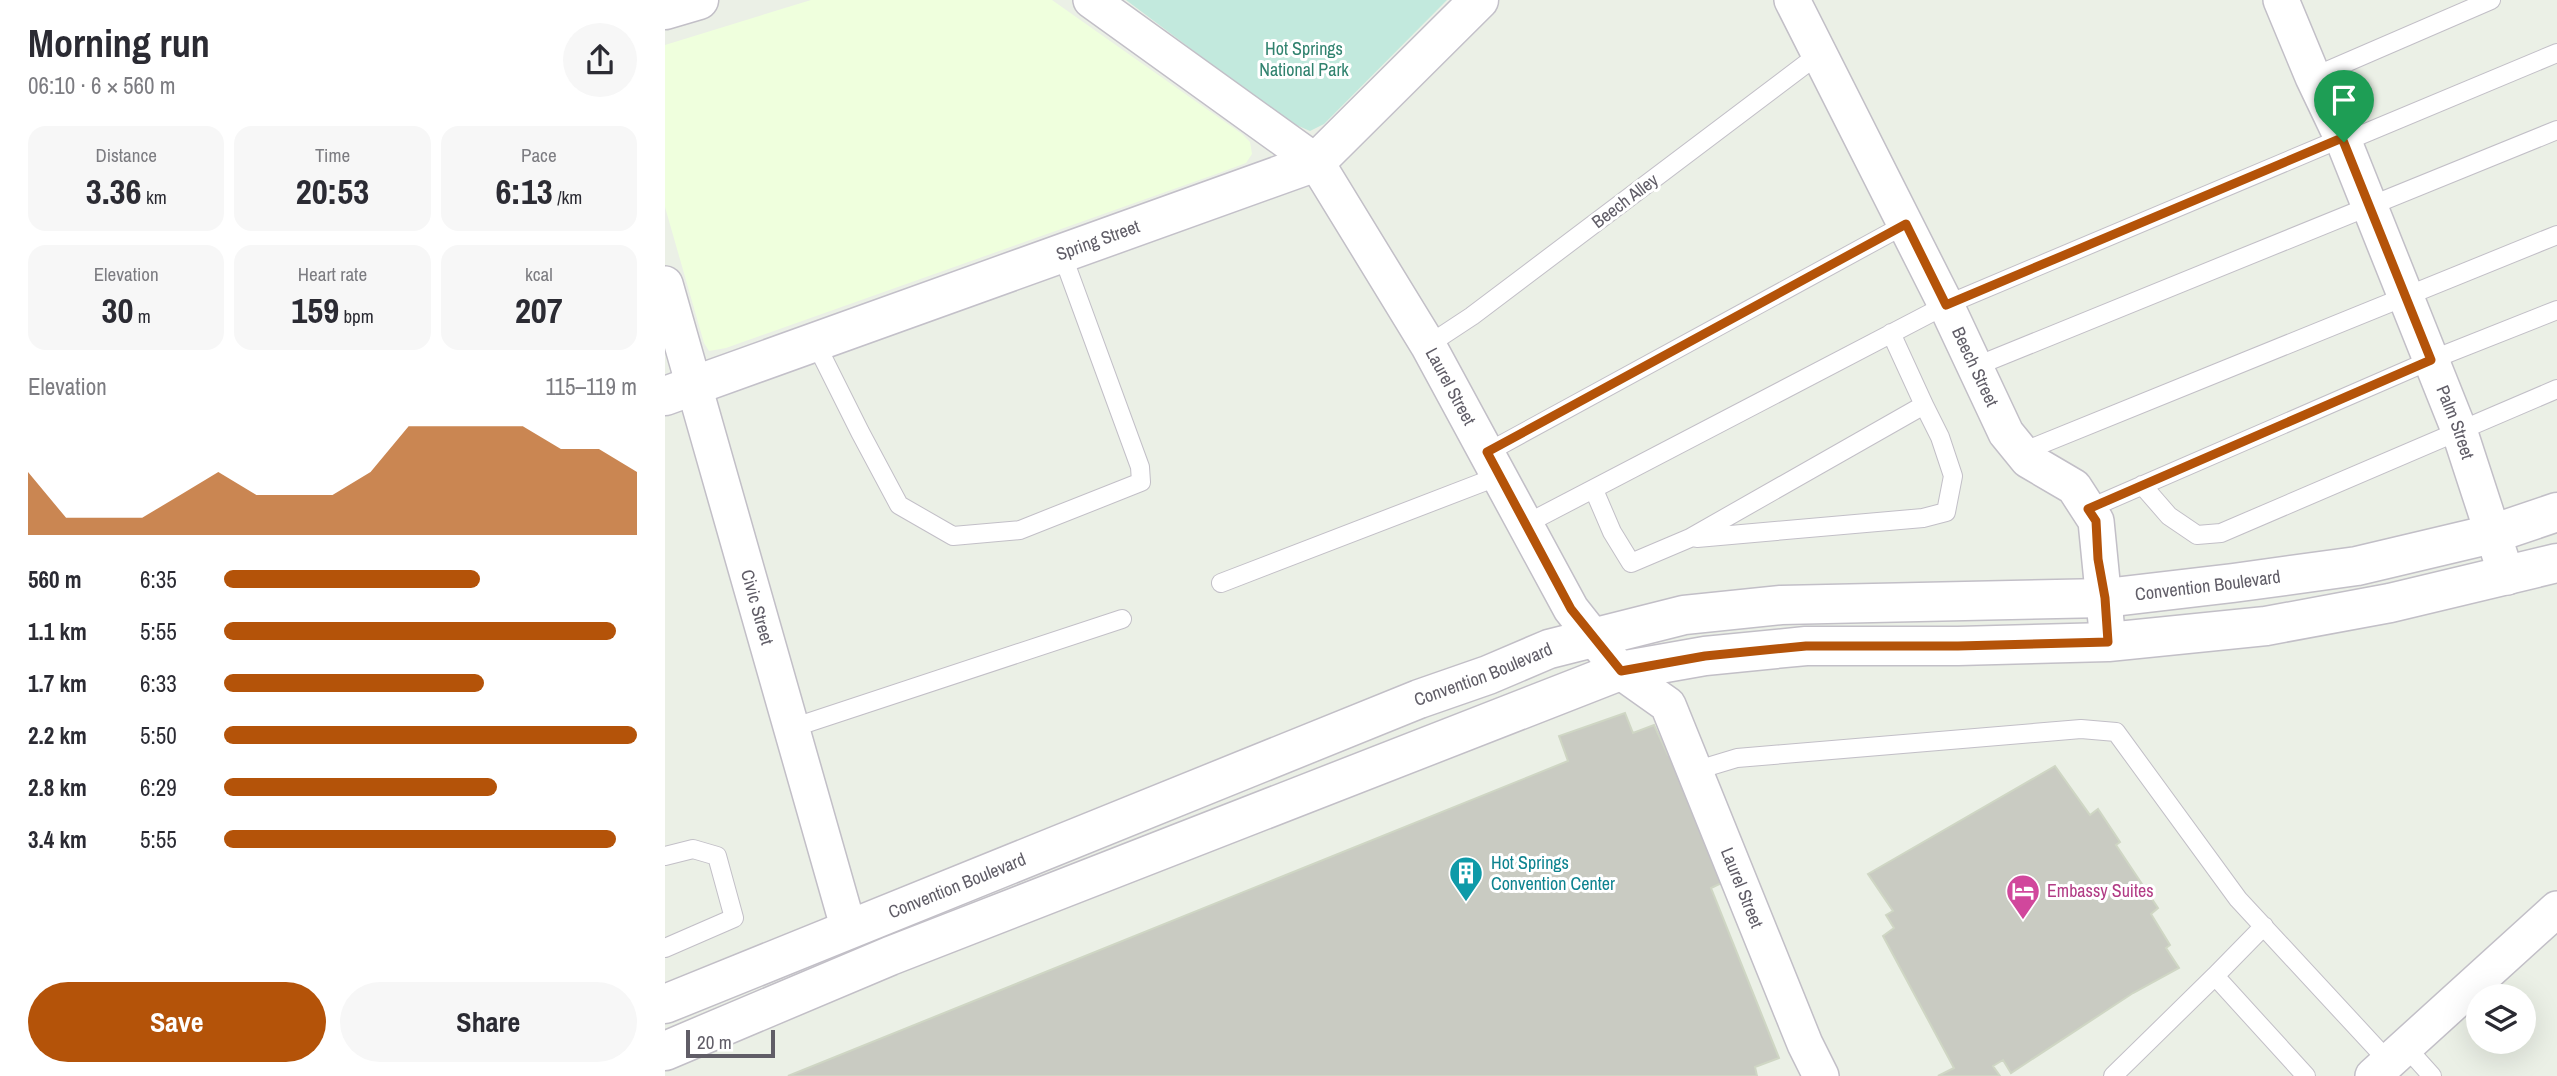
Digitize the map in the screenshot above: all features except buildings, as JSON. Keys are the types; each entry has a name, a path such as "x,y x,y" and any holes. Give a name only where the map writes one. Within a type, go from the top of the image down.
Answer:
{"street":[{"path":"665,10 699,0"},
{"name":"Laurel Street","path":"1091,0 1317,162 1428,345 1571,609 1621,671 1668,705 1805,1044 1821,1076"},
{"name":"Spring Street","path":"680,390 1317,162 1479,0"},
{"name":"Beech Street","path":"1792,0 1906,224 2006,433 2028,460 2074,487 2096,521 2108,642"},
{"name":"Palm Street","path":"2281,0 2371,206 2459,430 2507,577"},
{"name":"Civic Street","path":"665,284 680,390 792,728 849,930"},
{"name":"Convention Boulevard","path":"665,1004 1419,699 1549,649 1591,637 1684,615 1781,605 2105,598 2357,566 2492,534 2557,512"},
{"path":"665,1051 890,956 1621,671 1705,656 1806,646 2108,642 2266,626 2390,603 2507,577 2557,562"},
{"path":"2389,1061 2557,909"}],"lane":[{"path":"2313,77 2491,0"},
{"path":"1526,524 1946,305 2557,53"},
{"name":"Beech Alley","path":"1428,345 1472,316 1819,54"},
{"path":"1974,366 2557,130"},
{"path":"1220,583 1493,464 1906,224"},
{"path":"2022,452 2557,235"},
{"path":"815,342 899,505 953,537 1020,530 1141,482 1140,467 1062,254"},
{"path":"2088,509 2431,360 2557,310"},
{"path":"1690,538 1923,518 1946,512 1953,476 1940,437 1891,333"},
{"path":"2142,485 2169,516 2197,535 2221,533 2557,389"},
{"path":"1594,490 1612,531 1631,563 1690,538 1924,405"},
{"path":"792,728 1122,619"},
{"path":"1694,771 1737,758 2081,729 2116,732 2238,899 2389,1061 2432,1076"},
{"path":"665,856 693,849 717,856 734,918 665,948"},
{"path":"2113,1076 2264,926"},
{"path":"2215,976 2306,1076"}],"shaded area":[{"path":"811,0 1052,0 1242,134 1250,142 1252,154 1246,163 1219,173 726,348 709,351 704,343 665,207 665,45"}],"green space":[{"name":"Hot Springs National Park","path":"1126,0 1447,0 1324,124 1310,131 1287,121"}],"place":[{"name":"Hot Springs Convention Center","path":"1466,903"},
{"name":"Embassy Suites","path":"2023,921"}],"route":[{"path":"2342,138 2344,142 2431,360 2088,509 2096,521 2108,642 1806,646 1705,656 1621,671 1571,609 1487,452 1906,224 1946,305 2342,138"}]}
